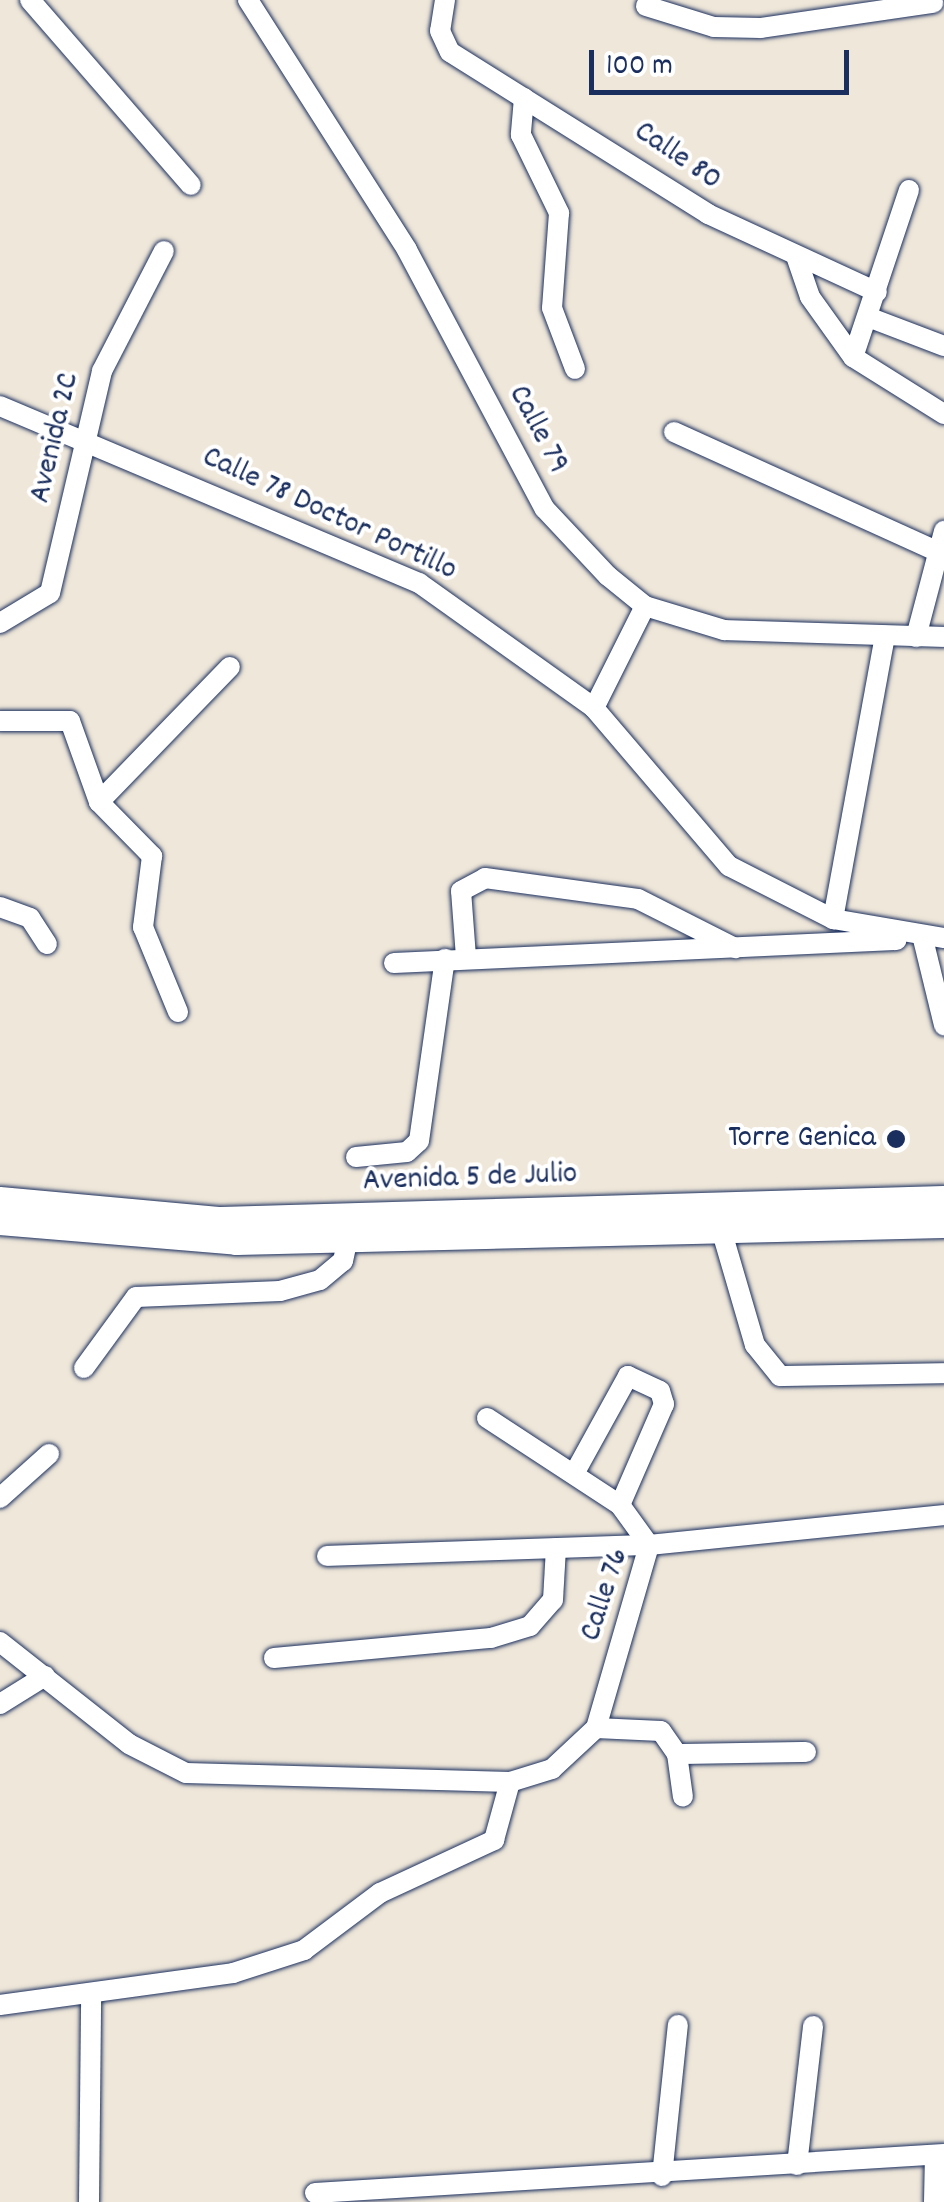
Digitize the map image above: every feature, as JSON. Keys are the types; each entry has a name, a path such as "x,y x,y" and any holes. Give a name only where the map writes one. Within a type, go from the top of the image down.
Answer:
{"main road":[{"name":"Avenida 5 de Julio","path":"0,1201 220,1221 944,1200"},
{"name":"Avenida 5 de Julio","path":"0,1221 137,1238 944,1224"}],"street":[{"path":"30,0 191,185"},
{"name":"Calle 79","path":"248,0 329,117 546,508 646,606 724,630 944,637"},
{"name":"Calle 80","path":"445,0 441,43 524,98 796,259 877,292"},
{"path":"646,6 714,27 760,28 936,5"},
{"path":"524,98 521,135 558,213 552,308 575,369"},
{"path":"852,356 877,292 908,190"},
{"name":"Avenida 2C","path":"0,623 50,593 82,440 112,347 164,251"},
{"path":"796,259 810,298 852,356 944,414"},
{"path":"868,318 944,346"},
{"name":"Calle 78 Doctor Portillo","path":"0,406 419,583 594,708 729,866 834,919 934,938"},
{"path":"674,432 936,551"},
{"path":"916,637 944,530"},
{"path":"594,708 646,606"},
{"path":"834,919 884,636"},
{"path":"100,802 230,667"},
{"path":"0,721 70,720 100,802 152,856 143,927 178,1012"},
{"path":"466,957 461,891 485,878 638,899 736,949"},
{"path":"0,908 30,918 47,944"},
{"path":"394,962 934,938 944,1025"},
{"path":"356,1157 407,1152 420,1141 445,959"},
{"path":"721,1229 755,1345 780,1376 944,1374"},
{"path":"84,1368 136,1298 307,1284 343,1261 348,1237"},
{"path":"574,1474 628,1376 660,1391 664,1404 620,1506"},
{"path":"487,1418 620,1506 649,1545"},
{"path":"0,1498 49,1454"},
{"name":"Calle 76","path":"596,1728 649,1545 944,1515"},
{"path":"327,1556 649,1545"},
{"path":"274,1658 491,1638 530,1626 553,1600 556,1548"},
{"path":"0,1642 130,1744 186,1773 510,1782 552,1769 596,1728 661,1731 677,1754 683,1796"},
{"path":"0,1704 45,1676"},
{"path":"677,1754 806,1752"},
{"path":"0,2005 91,1997 304,1950 380,1893 494,1840 510,1782"},
{"path":"89,2202 91,1997"},
{"path":"662,2176 678,2025"},
{"path":"797,2165 813,2026"},
{"path":"315,2193 662,2176 939,2154 934,2202"}],"place":[{"name":"Torre Genica","path":"896,1139"}]}
